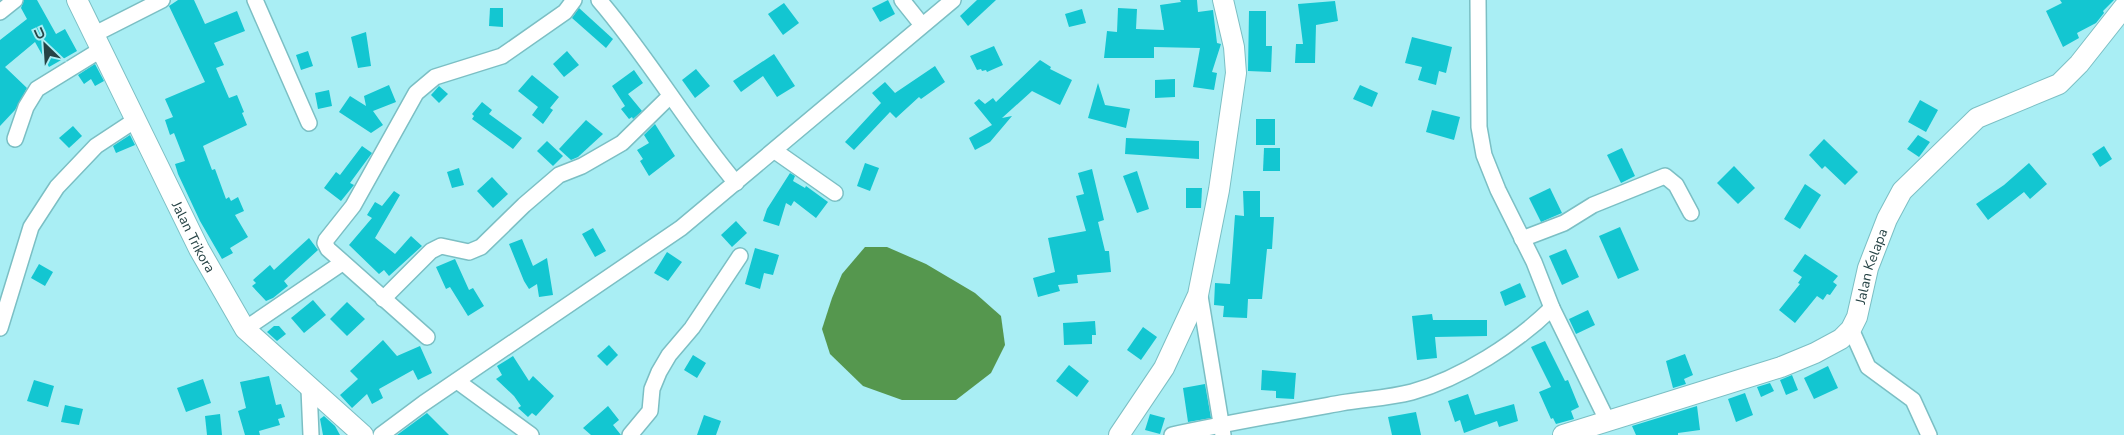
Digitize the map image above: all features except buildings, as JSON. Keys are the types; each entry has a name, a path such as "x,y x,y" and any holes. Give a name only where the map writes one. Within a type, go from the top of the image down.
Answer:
{"street":[{"path":"0,12 15,0"},
{"name":"Jalan Trikora","path":"77,0 204,257 245,329 309,389 363,435"},
{"path":"14,139 26,107 37,89 99,42 162,0"},
{"path":"255,0 308,123"},
{"path":"427,337 342,263 328,249 325,243 326,240 353,206 416,93 435,77 502,56 565,12 574,0"},
{"path":"599,0 620,25 670,96 736,183"},
{"path":"902,0 922,25"},
{"path":"381,435 676,232 953,0"},
{"path":"1119,435 1164,368 1199,290 1219,190 1236,73 1234,47 1223,0"},
{"path":"1478,0 1480,141 1498,190 1534,262 1552,308 1607,420"},
{"name":"Jalan Kelapa","path":"1851,329 1857,317 1868,268 1896,199 1976,118 1986,112 2059,84 2079,64 2124,7"},
{"path":"383,299 431,251 441,246 468,252 481,246 559,175 622,143 670,96"},
{"path":"0,328 30,227 57,187 96,146 136,119"},
{"path":"775,151 835,194"},
{"path":"1522,240 1564,223 1593,205 1665,176 1676,185 1691,213"},
{"path":"630,435 650,411 652,389 669,355 692,328 740,256"},
{"path":"245,329 342,263"},
{"path":"1199,290 1222,430"},
{"path":"1172,435 1222,430 1424,388 1446,379 1498,350 1532,327 1552,308"},
{"path":"1563,435 1781,367 1815,353 1841,339 1851,329 1868,367 1913,400 1929,435"},
{"path":"458,381 531,435"},
{"path":"309,389 311,435"}],"shaded area":[{"path":"865,247 887,247 926,264 975,293 1001,316 1005,345 991,373 956,400 902,400 863,386 830,354 822,329 832,298 842,274"}]}
